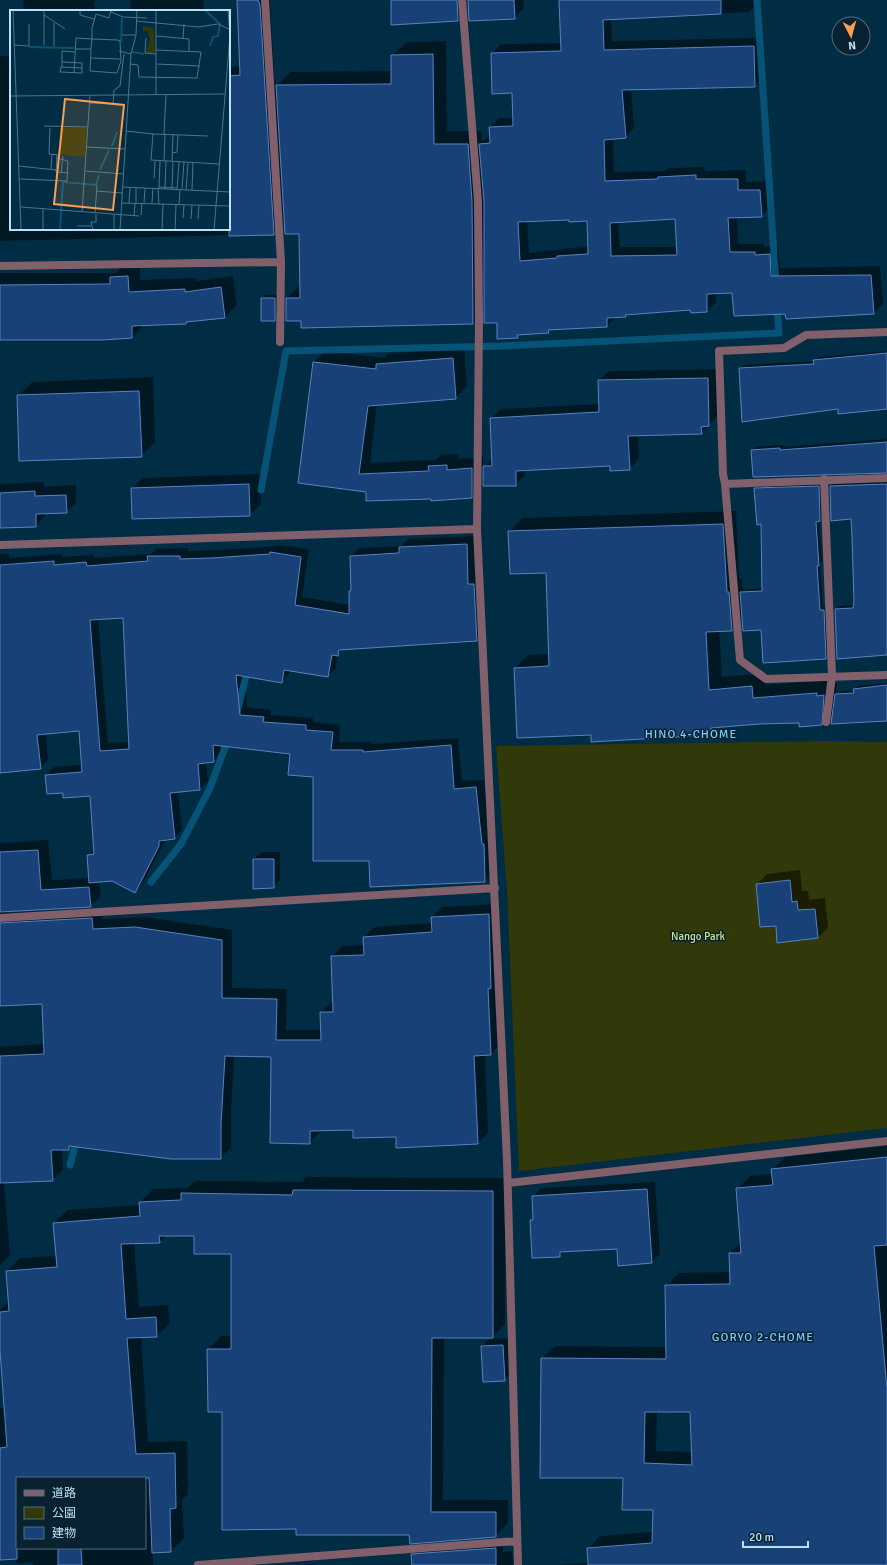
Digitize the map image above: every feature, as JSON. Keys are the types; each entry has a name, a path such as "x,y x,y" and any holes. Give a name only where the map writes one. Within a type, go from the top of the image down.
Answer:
{"street":[{"path":"265,0 281,262 280,342"},
{"path":"462,0 478,201 479,354 477,529 508,1183 518,1565"},
{"path":"0,266 281,262"},
{"path":"887,332 806,335 784,348 719,351 723,474 726,484 740,660 766,679 887,675"},
{"path":"726,484 824,479 887,478"},
{"path":"824,479 832,676 826,722"},
{"path":"0,545 477,529"},
{"path":"0,918 495,888"},
{"path":"508,1183 887,1141"},
{"path":"198,1565 517,1541"}],"green space":[{"name":"Nango Park","path":"826,741 887,742 887,1128 519,1171 507,891 496,746"}],"building":[{"path":"237,0 258,0 260,5 274,235 229,236 230,76 240,75"},
{"path":"391,0 457,0 458,21 391,25"},
{"path":"468,0 514,0 515,19 469,21"},
{"path":"559,0 721,0 721,14 603,20 604,50 754,46 755,87 622,90 626,138 604,140 605,181 658,179 658,177 696,175 696,179 738,179 738,190 760,190 762,217 728,218 730,252 755,252 755,255 770,254 771,276 871,275 874,314 786,319 785,314 734,316 732,293 707,294 707,312 691,313 690,310 625,315 626,317 607,318 607,327 548,330 549,333 517,335 518,338 497,339 497,323 484,323 484,201 479,144 490,143 489,127 513,126 512,93 492,94 491,53 561,51","holes":["675,219 677,255 611,256 610,223","569,220 569,222 587,221 588,254 520,261 518,222"]},
{"path":"433,54 434,144 468,144 472,201 473,324 301,328 301,321 286,321 286,298 300,298 299,234 285,234 276,85 391,84 391,55"},
{"path":"128,276 129,292 185,289 185,292 221,287 225,318 186,322 186,324 132,326 132,338 103,340 0,340 0,285 110,284 110,277"},
{"path":"261,298 275,298 275,321 261,321"},
{"path":"887,353 887,409 838,414 838,409 742,422 739,368 814,364 813,360"},
{"path":"453,358 456,399 368,406 359,474 429,471 428,466 447,465 447,470 472,468 472,498 431,501 431,499 366,501 366,492 298,483 313,362 376,369 376,364"},
{"path":"708,378 709,426 701,427 702,434 628,436 630,470 610,471 610,466 516,471 516,486 483,486 483,466 492,466 490,418 599,412 598,380"},
{"path":"139,391 142,457 19,461 17,395"},
{"path":"887,442 887,473 753,477 751,450 780,448 780,450"},
{"path":"249,484 250,516 132,519 131,488"},
{"path":"887,484 887,655 837,659 835,609 853,608 854,602 852,537 851,519 831,521 830,486"},
{"path":"819,486 820,521 816,522 819,566 817,566 820,610 824,610 826,659 763,663 761,630 743,631 740,592 762,591 761,524 757,525 754,488"},
{"path":"35,491 35,496 66,495 67,513 36,514 36,527 0,528 0,493"},
{"path":"723,524 727,592 729,592 732,631 706,632 709,690 752,686 753,698 817,693 817,696 824,695 822,725 799,727 799,723 759,724 711,728 711,735 591,742 591,735 517,738 514,668 549,666 546,573 510,574 508,531"},
{"path":"467,544 468,584 474,584 477,641 339,650 338,656 332,655 328,677 284,670 282,683 236,675 240,715 264,717 263,722 306,725 306,730 333,732 331,750 363,750 363,752 451,745 454,789 476,787 482,844 484,844 485,882 370,887 369,861 313,861 313,777 288,775 290,754 213,745 214,762 198,764 200,790 170,793 175,839 159,841 159,846 135,893 112,881 89,883 87,855 94,854 90,796 63,798 63,793 47,794 45,775 82,772 79,731 37,735 41,769 0,773 0,565 54,561 54,565 86,562 87,566 148,561 147,556 180,556 180,559 212,558 270,554 270,552 301,557 295,605 349,614 349,591 351,591 350,556 399,553 399,547","holes":["123,618 129,749 100,751 90,620"]},
{"path":"887,685 887,721 831,724 835,694 854,693 853,689"},
{"path":"38,850 41,890 89,887 91,907 0,912 0,852"},
{"path":"253,859 274,859 274,888 253,889"},
{"path":"790,880 792,902 797,901 798,910 815,909 818,938 777,943 776,926 760,927 756,884"},
{"path":"489,914 491,988 488,989 491,1055 474,1056 478,1144 396,1148 396,1137 353,1138 353,1130 310,1131 310,1144 270,1143 271,1057 225,1056 221,1124 221,1159 171,1159 69,1146 69,1150 51,1150 53,1181 0,1183 0,1056 44,1054 42,1004 0,1006 0,923 92,918 93,929 135,927 222,940 222,998 277,999 276,1040 321,1040 320,1012 333,1012 331,956 364,955 363,937 432,932 431,917"},
{"path":"887,1157 887,1245 874,1246 887,1389 887,1565 588,1565 587,1548 652,1543 653,1510 622,1510 623,1478 540,1478 541,1358 666,1359 665,1285 730,1284 729,1253 741,1253 736,1188 773,1185 771,1169","holes":["645,1412 690,1412 692,1465 644,1463"]},
{"path":"647,1189 652,1263 618,1266 617,1249 560,1252 560,1257 532,1258 530,1220 533,1220 532,1196"},
{"path":"293,1190 493,1191 493,1338 432,1338 431,1512 496,1512 496,1537 410,1544 409,1535 296,1535 296,1529 222,1530 222,1412 208,1412 207,1349 231,1349 231,1254 194,1254 194,1236 159,1236 160,1243 121,1244 126,1319 156,1317 157,1337 127,1338 136,1454 175,1453 176,1508 170,1509 171,1552 152,1553 149,1478 16,1477 17,1559 0,1560 0,1448 7,1447 0,1351 0,1312 9,1311 6,1271 57,1267 53,1223 140,1216 139,1202 181,1200 181,1193 292,1195"},
{"path":"503,1345 505,1381 483,1382 481,1346"},
{"path":"496,1548 496,1565 412,1565 411,1554"},
{"path":"58,1549 81,1549 82,1565 58,1565"}],"waterway":[{"path":"757,0 776,285"},
{"path":"261,490 286,351 502,346 779,333 777,306"},
{"path":"236,716 248,668"},
{"path":"151,882 181,844 210,788 228,739"},
{"path":"70,1165 77,1138"}],"district":[{"name":"HINO 4-CHOME","path":"691,734"},
{"name":"GORYO 2-CHOME","path":"763,1337"}]}
